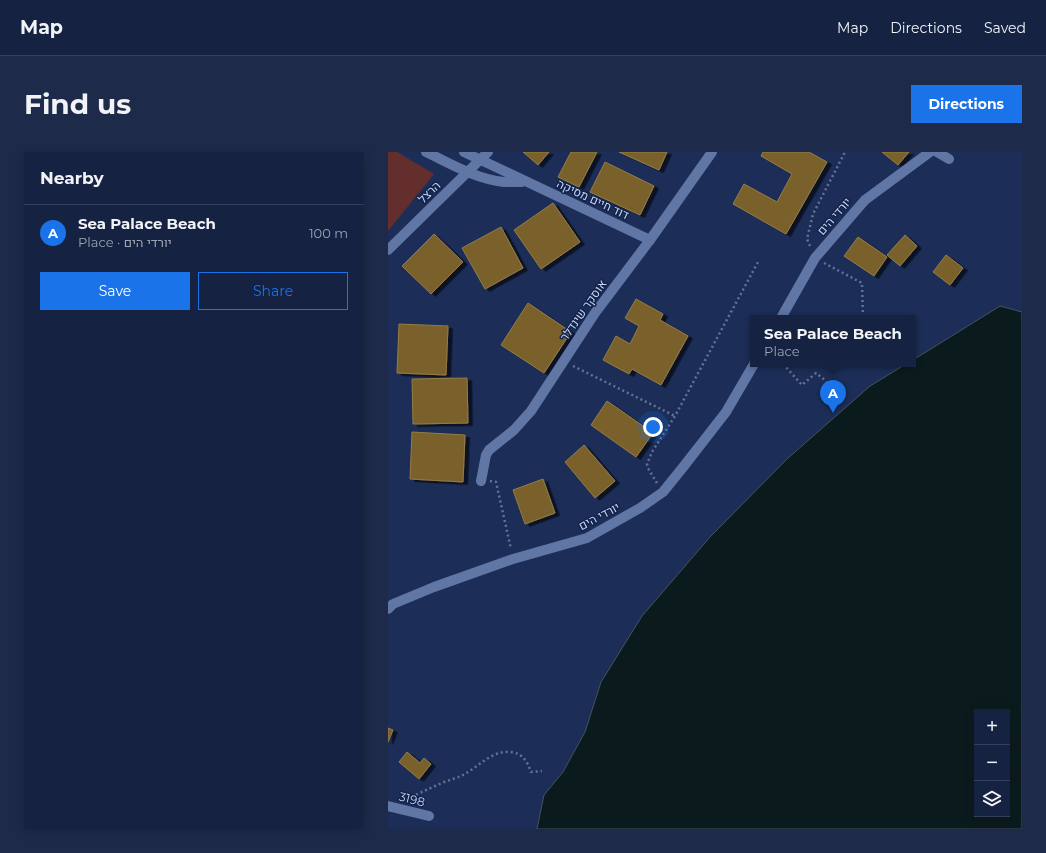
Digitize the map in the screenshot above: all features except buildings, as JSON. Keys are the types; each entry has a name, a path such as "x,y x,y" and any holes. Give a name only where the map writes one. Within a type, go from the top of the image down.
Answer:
{"street":[{"name":"דוד חיים מסיקה","path":"426,152 467,172 487,179 503,182 525,182"},
{"name":"דוד חיים מסיקה","path":"464,152 650,240"},
{"name":"הרצל","path":"388,250 488,152"},
{"name":"אוסקר שינדלר","path":"482,481 486,455 489,450 514,430 531,411 595,313 650,240 712,152"},
{"name":"יורדי הים","path":"783,315 815,258 865,200 930,152"},
{"path":"937,152 949,160"},
{"name":"יורדי הים","path":"390,606 434,587 513,559 587,538 640,508 663,492 726,412 752,367"},
{"name":"3198","path":"389,806 429,816"}],"path":[{"path":"845,152 813,214 807,239 815,258 862,283 863,315"},
{"path":"663,492 649,470 647,464 652,452 675,416 758,262"},
{"path":"564,361 675,416"},
{"path":"786,367 802,385 816,373 826,381 831,393"},
{"path":"482,481 496,482 513,559"},
{"path":"389,806 462,776 486,759 501,752 514,753 523,756 528,762 531,772 542,771"}],"shaded area":[{"path":"388,152 397,152 434,174 388,231"},
{"path":"1000,306 1022,312 1022,829 537,829 544,795 563,772 585,732 601,682 642,616 710,537 787,459 870,386 901,367 916,367 916,358"}],"place":[{"name":"Sea Palace Beach","path":"833,413"}]}
